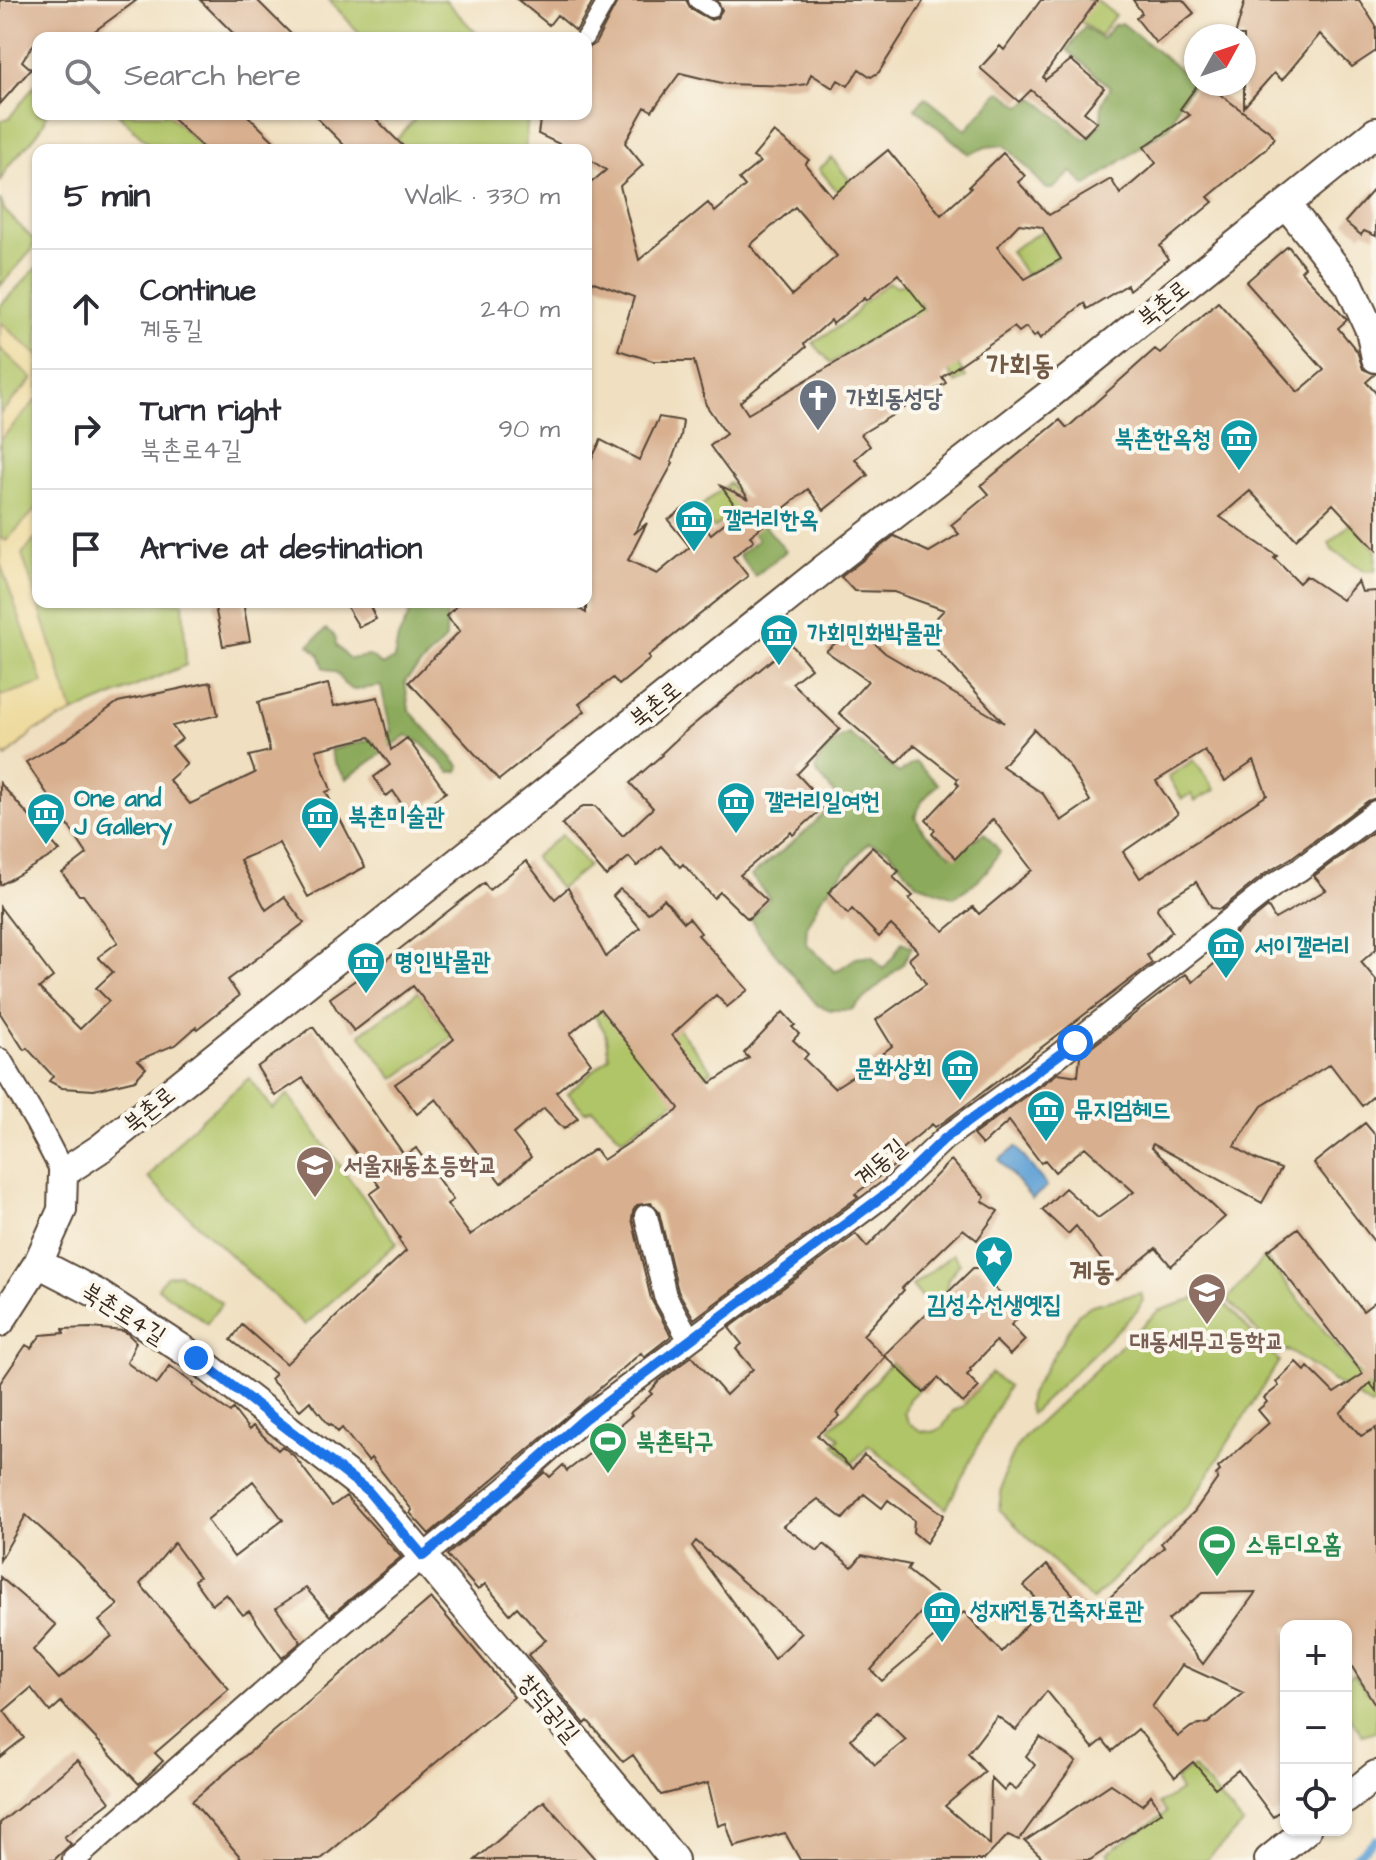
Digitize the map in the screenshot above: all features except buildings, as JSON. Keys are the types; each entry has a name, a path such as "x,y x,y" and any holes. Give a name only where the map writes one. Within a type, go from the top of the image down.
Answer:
{"street":[{"path":"588,32 607,0"},
{"name":"북촌로","path":"63,1173 101,1148 812,578 1050,394 1376,132"},
{"path":"1286,204 1350,286 1370,330 1376,358"},
{"name":"계동길","path":"74,1860 344,1622 584,1419 891,1190 944,1139 1115,1012 1200,941 1376,812"},
{"path":"0,1060 63,1173 62,1210 38,1263 0,1322"},
{"path":"646,1216 665,1296 689,1339"},
{"name":"북촌로4길","path":"38,1263 96,1293 196,1358 368,1491 423,1556"},
{"name":"창덕궁1길","path":"423,1556 674,1860"},
{"path":"1352,1794 1376,1775"},
{"path":"1269,1860 1299,1836"}],"green space":[{"path":"329,0 445,0 475,32 358,32"},
{"path":"1053,0 1096,0 1115,15 1100,36"},
{"path":"1122,23 1184,73 1184,96 1170,126 1086,186 1072,172 1053,189 1047,189 1004,145 986,147 969,154 915,108 925,97 966,130 1000,91 1021,106 1034,98 1085,140 1101,124 1102,103 1110,87 1067,50 1084,27 1102,39 1114,25"},
{"path":"32,89 32,120 45,120 38,133 4,173 0,183 0,121 9,118"},
{"path":"124,120 174,120 199,144 149,144"},
{"path":"414,120 528,120 526,144 400,144 396,140"},
{"path":"832,158 889,229 883,248 819,169"},
{"path":"0,199 5,211 32,238 32,250 0,286"},
{"path":"1042,231 1058,258 1025,275 1010,251"},
{"path":"941,255 959,272 919,302 966,377 956,383 911,314 831,363 813,343 846,321 860,305 888,283 899,286"},
{"path":"32,272 32,351 0,322 0,306"},
{"path":"0,348 32,379 0,414"},
{"path":"32,405 32,513 5,542 0,537 0,440"},
{"path":"729,483 751,509 738,514 734,512 714,528 699,508"},
{"path":"751,509 786,551 755,576 739,555 758,540 738,515"},
{"path":"1351,523 1376,550 1375,570 1366,571 1332,550 1329,543"},
{"path":"32,543 32,585 22,554"},
{"path":"0,563 44,684 0,696"},
{"path":"39,608 183,608 186,665 73,713"},
{"path":"405,608 447,608 446,639 405,681 409,710 460,767 458,771 450,772 422,744 407,735 346,779 330,750 391,732 381,686 353,690 344,684 337,673 324,668 320,656 309,645 326,629 335,636 336,645 349,659 369,656 383,665 394,659 398,638 409,615"},
{"path":"849,734 899,773 915,762 938,784 922,801 915,817 924,832 951,855 984,833 1000,851 981,877 954,897 916,883 888,849 868,843 821,898 807,925 806,943 835,972 856,958 872,956 883,969 902,942 912,947 903,964 851,1010 831,1010 817,1005 759,933 751,919 769,898 751,876 803,834 839,799 815,770 828,748"},
{"path":"1194,760 1215,790 1195,801 1191,794 1182,799 1168,777"},
{"path":"562,835 588,866 560,889 534,857"},
{"path":"621,958 712,1070 622,1139 592,1109 585,1112 568,1093 609,1057 605,1032 576,987"},
{"path":"418,992 452,1037 394,1079 360,1034"},
{"path":"249,1078 272,1109 288,1095 397,1243 305,1325 148,1178 187,1132"},
{"path":"953,1254 960,1263 948,1279 946,1291 982,1328 938,1316 912,1286"},
{"path":"1265,1257 1376,1395 1376,1402 1371,1406 1287,1350 1279,1355 1227,1299"},
{"path":"179,1274 222,1303 207,1323 158,1288 166,1276"},
{"path":"1214,1292 1279,1361 1189,1505 1092,1600 999,1509 1009,1461 1025,1436 1158,1311"},
{"path":"1141,1293 1143,1300 1137,1311 1031,1414 1028,1405 1030,1394 1078,1314 1092,1305"},
{"path":"891,1362 919,1389 909,1399 904,1413 909,1423 921,1431 933,1432 942,1428 953,1411 963,1406 991,1373 1008,1386 946,1509 869,1445 852,1464 834,1444 840,1438 830,1428"},
{"path":"1352,1675 1368,1693 1376,1688 1376,1731 1362,1735 1352,1720"},
{"path":"1193,1767 1243,1824 1206,1860 1114,1860 1107,1853 1166,1813 1159,1804 1180,1791 1175,1779"}],"sand":[{"path":"0,322 32,351 32,378 0,348"},
{"path":"32,380 32,405 0,440 0,414"},
{"path":"32,513 32,543 22,554 32,585 32,608 39,608 73,713 34,731 6,757 0,750 0,696 43,683 0,563 0,537 6,541"}],"water":[{"path":"1016,1147 1047,1186 1032,1199 999,1160"}],"waterway":[{"path":"1351,1860 1376,1839"}],"place":[{"name":"가회동성당","path":"818,432"},
{"name":"북촌한옥청","path":"1239,472"},
{"name":"갤러리한옥","path":"694,553"},
{"name":"가회민화박물관","path":"779,667"},
{"name":"갤러리일여헌","path":"736,835"},
{"name":"One and J Gallery","path":"46,846"},
{"name":"북촌미술관","path":"320,850"},
{"name":"서이갤러리","path":"1226,980"},
{"name":"명인박물관","path":"366,995"},
{"name":"문화상회","path":"960,1102"},
{"name":"뮤지엄헤드","path":"1046,1143"},
{"name":"서울재동초등학교","path":"315,1199"},
{"name":"김성수선생옛집","path":"994,1289"},
{"name":"대동세무고등학교","path":"1207,1326"},
{"name":"북촌탁구","path":"608,1475"},
{"name":"스튜디오홈","path":"1217,1578"},
{"name":"성재전통건축자료관","path":"942,1644"}],"district":[{"name":"가회동","path":"1020,364"},
{"name":"계동","path":"1092,1270"}],"route":[{"path":"196,1358 368,1491 423,1556 584,1419 891,1190 944,1139 1075,1043"}]}
